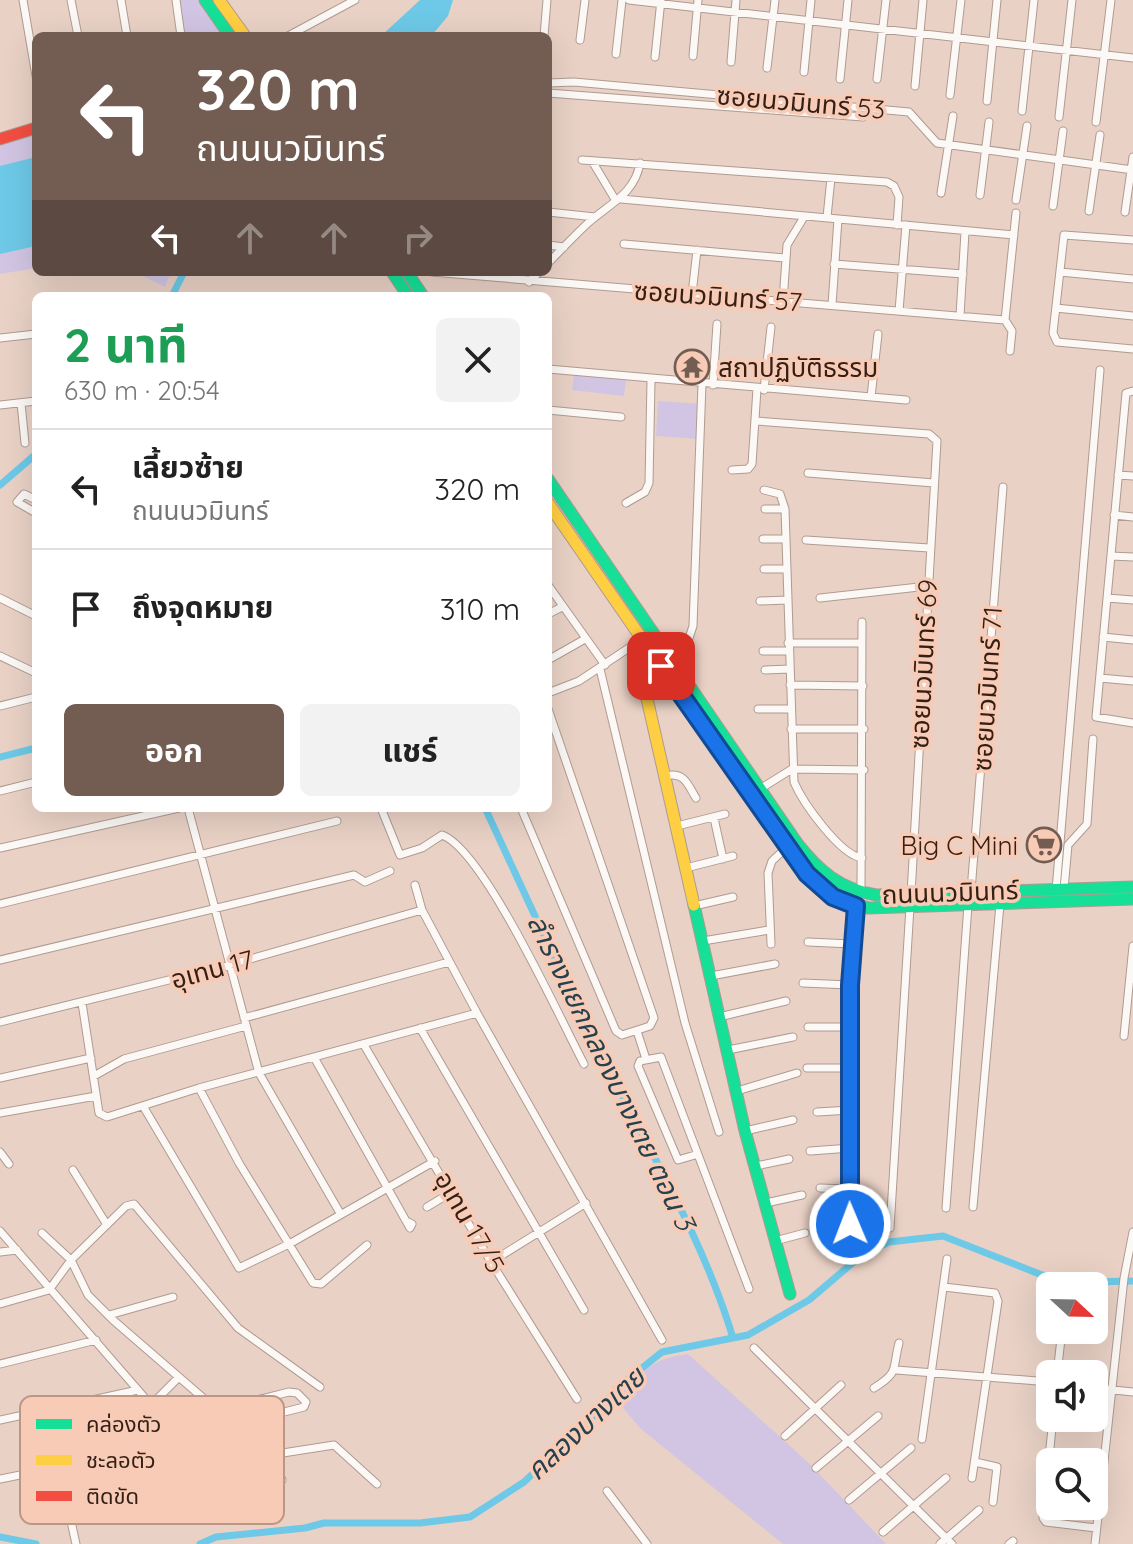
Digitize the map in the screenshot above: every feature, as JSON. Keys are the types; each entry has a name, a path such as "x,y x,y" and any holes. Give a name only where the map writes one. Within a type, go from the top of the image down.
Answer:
{"main road":[{"path":"205,0 227,32"},
{"path":"219,0 242,32"},
{"path":"0,139 32,129"},
{"name":"ถนนนวมินทร์","path":"552,486 644,639 670,657 818,870 839,885 861,893 911,894 1133,887"},
{"name":"ถนนนวมินทร์","path":"552,509 786,848 822,889 856,906 1133,899"},
{"path":"644,639 666,776 694,906 745,1131 790,1294"}],"street":[{"path":"23,0 32,53"},
{"path":"71,0 77,32"},
{"path":"121,0 126,32"},
{"path":"176,0 180,32"},
{"path":"295,32 355,0"},
{"path":"544,32 547,0"},
{"path":"580,40 585,0"},
{"path":"616,54 622,0"},
{"path":"629,0 698,4 772,17 1133,58"},
{"path":"731,62 736,0"},
{"path":"767,68 775,0"},
{"path":"804,72 811,0"},
{"path":"840,79 848,0"},
{"path":"877,79 886,0"},
{"path":"915,86 923,0"},
{"path":"950,95 961,0"},
{"path":"987,101 997,0"},
{"path":"1022,111 1034,0"},
{"path":"1059,117 1072,0"},
{"path":"1096,122 1111,0"},
{"path":"655,57 660,2"},
{"path":"693,56 698,4"},
{"name":"ซอยนวมินทร์ 53","path":"552,83 574,82 909,112 920,119 933,141 948,145"},
{"path":"552,93 863,117"},
{"path":"941,193 953,116"},
{"path":"980,195 989,122"},
{"path":"1016,200 1027,126"},
{"path":"1053,206 1063,131"},
{"path":"1089,211 1100,135"},
{"path":"948,145 1132,170"},
{"path":"1125,212 1133,157"},
{"path":"582,160 831,178 894,186 899,197 902,225 899,311"},
{"path":"592,161 604,187 619,200 1014,235"},
{"path":"552,259 595,217 619,200 637,176 640,163"},
{"path":"827,217 831,178"},
{"path":"552,212 595,217"},
{"path":"1010,351 1012,331 1005,320 1016,213"},
{"path":"783,301 788,241 804,217"},
{"path":"832,305 838,219"},
{"path":"960,316 965,232"},
{"path":"1133,240 1064,235 1054,340 1133,349"},
{"path":"624,244 785,258"},
{"path":"552,246 564,247"},
{"path":"692,294 697,250"},
{"path":"834,264 963,274"},
{"path":"1060,272 1133,279"},
{"name":"ซอยนวมินทร์ 57","path":"507,276 529,282 1005,320"},
{"path":"529,282 535,276"},
{"path":"1056,308 1133,316"},
{"path":"713,385 717,324"},
{"path":"732,470 748,469 752,464 771,327"},
{"path":"0,338 32,334"},
{"path":"871,397 878,334"},
{"path":"552,369 761,390 906,400"},
{"path":"1060,890 1100,370"},
{"path":"626,503 645,492 649,483 651,380"},
{"path":"670,657 688,641 692,632 702,384"},
{"path":"1133,391 1126,393 1096,717 1133,723"},
{"path":"0,405 32,402"},
{"path":"21,403 25,443"},
{"path":"552,410 621,417"},
{"name":"ซอยนวมินทร์ 69","path":"756,421 935,436 911,894"},
{"path":"1122,433 1133,434"},
{"path":"808,473 934,483"},
{"path":"1118,475 1133,476"},
{"name":"ซอยนวมินทร์ 71","path":"971,891 1003,487"},
{"path":"764,490 780,494 785,509 792,769 802,798 847,853 862,858"},
{"path":"32,498 24,494 17,502 32,511"},
{"path":"765,509 785,509"},
{"path":"1114,515 1133,517"},
{"path":"763,539 786,539"},
{"path":"806,540 929,548"},
{"path":"1111,556 1133,557"},
{"path":"764,569 787,569"},
{"path":"820,598 928,586"},
{"path":"552,591 602,667 685,1023 719,1132"},
{"path":"0,598 32,614"},
{"path":"1107,598 1133,600"},
{"path":"760,601 787,600"},
{"path":"552,612 562,607"},
{"path":"861,893 864,770 862,622"},
{"path":"1103,637 1133,640"},
{"path":"552,658 585,639"},
{"path":"552,692 572,685 644,639"},
{"path":"763,651 862,643"},
{"path":"0,656 32,671"},
{"path":"765,670 789,669"},
{"path":"1100,678 1133,681"},
{"path":"790,685 863,686"},
{"path":"0,706 32,698"},
{"path":"758,709 790,709"},
{"path":"523,812 616,1031 622,1035 650,1026 654,1018 552,721"},
{"path":"791,729 864,729"},
{"path":"1060,890 1068,845 1087,824 1093,739"},
{"path":"760,789 792,769 864,770"},
{"path":"666,776 674,774 683,777 696,798"},
{"path":"0,791 32,783"},
{"path":"0,848 161,812"},
{"path":"189,812 259,1073 340,1213"},
{"path":"383,812 400,855 422,848 442,835 465,853 499,902 584,1064"},
{"path":"677,826 725,814"},
{"path":"714,818 723,859"},
{"path":"0,904 337,821"},
{"path":"771,944 769,866 786,848"},
{"path":"686,868 733,856"},
{"path":"0,960 354,875 365,882 390,871"},
{"path":"415,885 422,910 449,962 662,1340"},
{"path":"694,906 733,897"},
{"path":"973,1207 1000,904"},
{"path":"946,1208 968,905"},
{"path":"851,1253 849,1189 853,1027 850,985 856,906"},
{"path":"890,1228 910,907"},
{"name":"อุเทน 17","path":"0,1022 229,965 422,910"},
{"path":"703,941 769,930"},
{"path":"808,942 852,944"},
{"path":"1124,1036 1133,946"},
{"path":"94,1076 124,1059 449,962"},
{"path":"711,976 775,964"},
{"path":"803,983 850,985"},
{"path":"719,1017 786,1001"},
{"path":"82,1003 96,1096 103,1116 477,1013"},
{"path":"808,1027 853,1027"},
{"path":"420,1028 584,1310"},
{"path":"637,1031 646,1059"},
{"path":"728,1050 793,1037"},
{"name":"อุเทน 17/5","path":"364,1045 435,1161 491,1262 577,1399"},
{"path":"695,1155 678,1160 638,1066 646,1059 661,1057 695,1155 749,1289"},
{"path":"0,1078 91,1058"},
{"path":"315,1059 408,1222"},
{"path":"807,1068 852,1068"},
{"path":"737,1091 797,1073"},
{"path":"199,1088 239,1163 317,1284 367,1245"},
{"path":"0,1113 96,1096"},
{"path":"143,1106 236,1265 243,1267 435,1161"},
{"path":"817,1112 851,1110"},
{"path":"745,1131 793,1120"},
{"path":"810,1151 851,1148"},
{"path":"0,1152 9,1164"},
{"path":"756,1166 789,1159"},
{"path":"73,1170 107,1225"},
{"path":"820,1188 849,1189"},
{"path":"427,1207 452,1192"},
{"path":"766,1203 802,1195"},
{"path":"491,1262 586,1203"},
{"path":"0,1304 49,1290 71,1260 126,1206 134,1204 238,1328 320,1387"},
{"path":"821,1226 850,1224"},
{"path":"0,1231 144,1396"},
{"path":"1095,1544 1122,1292 1133,1232"},
{"path":"42,1233 71,1260 88,1295 201,1396"},
{"path":"775,1241 805,1233"},
{"path":"0,1252 17,1250"},
{"path":"922,1439 947,1259"},
{"path":"944,1287 997,1296 972,1478"},
{"path":"109,1315 173,1297"},
{"path":"0,1364 96,1340"},
{"path":"874,1388 896,1370 899,1343"},
{"path":"754,1348 914,1506 946,1542 979,1510"},
{"path":"896,1370 933,1370 1036,1381"},
{"path":"160,1396 179,1377"},
{"path":"785,1436 841,1385"},
{"path":"110,1396 138,1390"},
{"path":"1108,1390 1133,1392"},
{"path":"273,1396 297,1393 306,1402 304,1407 284,1412"},
{"path":"0,1420 20,1416"},
{"path":"816,1468 878,1416"},
{"path":"1052,1432 1043,1518 1046,1522 1096,1528"},
{"path":"284,1453 334,1445 377,1484"},
{"path":"849,1500 911,1448"},
{"path":"975,1462 997,1467 993,1502"},
{"path":"0,1479 20,1475"},
{"path":"883,1532 946,1478"},
{"path":"607,1491 647,1544"},
{"path":"72,1524 76,1544"}],"shaded area":[{"path":"178,0 198,0 220,32 182,32"},
{"path":"32,133 32,269 0,274 0,142"},
{"path":"143,276 169,276 165,287"},
{"path":"574,374 626,379 624,396 572,390"},
{"path":"658,401 701,404 699,439 656,436"},
{"path":"688,1354 811,1465 886,1544 783,1544 641,1429 616,1400 647,1368 665,1359"}],"water":[{"path":"420,0 453,0 448,16 435,32 385,32"},
{"path":"32,158 32,247 0,254 0,166"}],"waterway":[{"path":"174,292 182,276"},
{"path":"0,485 32,457"},
{"name":"ลำรางแยกคลองบางเตย ตอน 3","path":"0,757 32,749"},
{"name":"ลำรางแยกคลองบางเตย ตอน 3","path":"487,812 582,1015 695,1240 733,1338"},
{"name":"คลองบางเตย","path":"200,1544 216,1537 305,1528 324,1523 420,1523 470,1517 524,1482 598,1412 617,1388 662,1352 748,1335 809,1300 863,1254 889,1242 943,1236 1042,1275 1092,1282 1133,1281"},
{"name":"คลองบางเตย","path":"0,1537 36,1544"}],"traffic: fast":[{"path":"205,0 227,32"},
{"path":"395,276 405,292"},
{"path":"410,276 420,292"},
{"path":"552,485 797,843 831,877 852,888 876,895 1133,887"},
{"path":"691,710 803,869 831,895 868,908 1133,899"},
{"path":"694,905 745,1131 790,1294"}],"traffic: slow":[{"path":"219,0 242,32"},
{"path":"552,509 691,710"},
{"path":"635,646 694,905"}],"traffic: jam":[{"path":"0,139 32,129"}],"place":[{"name":"สถาปฏิบัติธรรม","path":"692,367"},
{"name":"Big C Mini","path":"1044,845"}],"route":[{"path":"661,666 807,874 833,897 856,906 850,985 853,1027 850,1224"}]}
